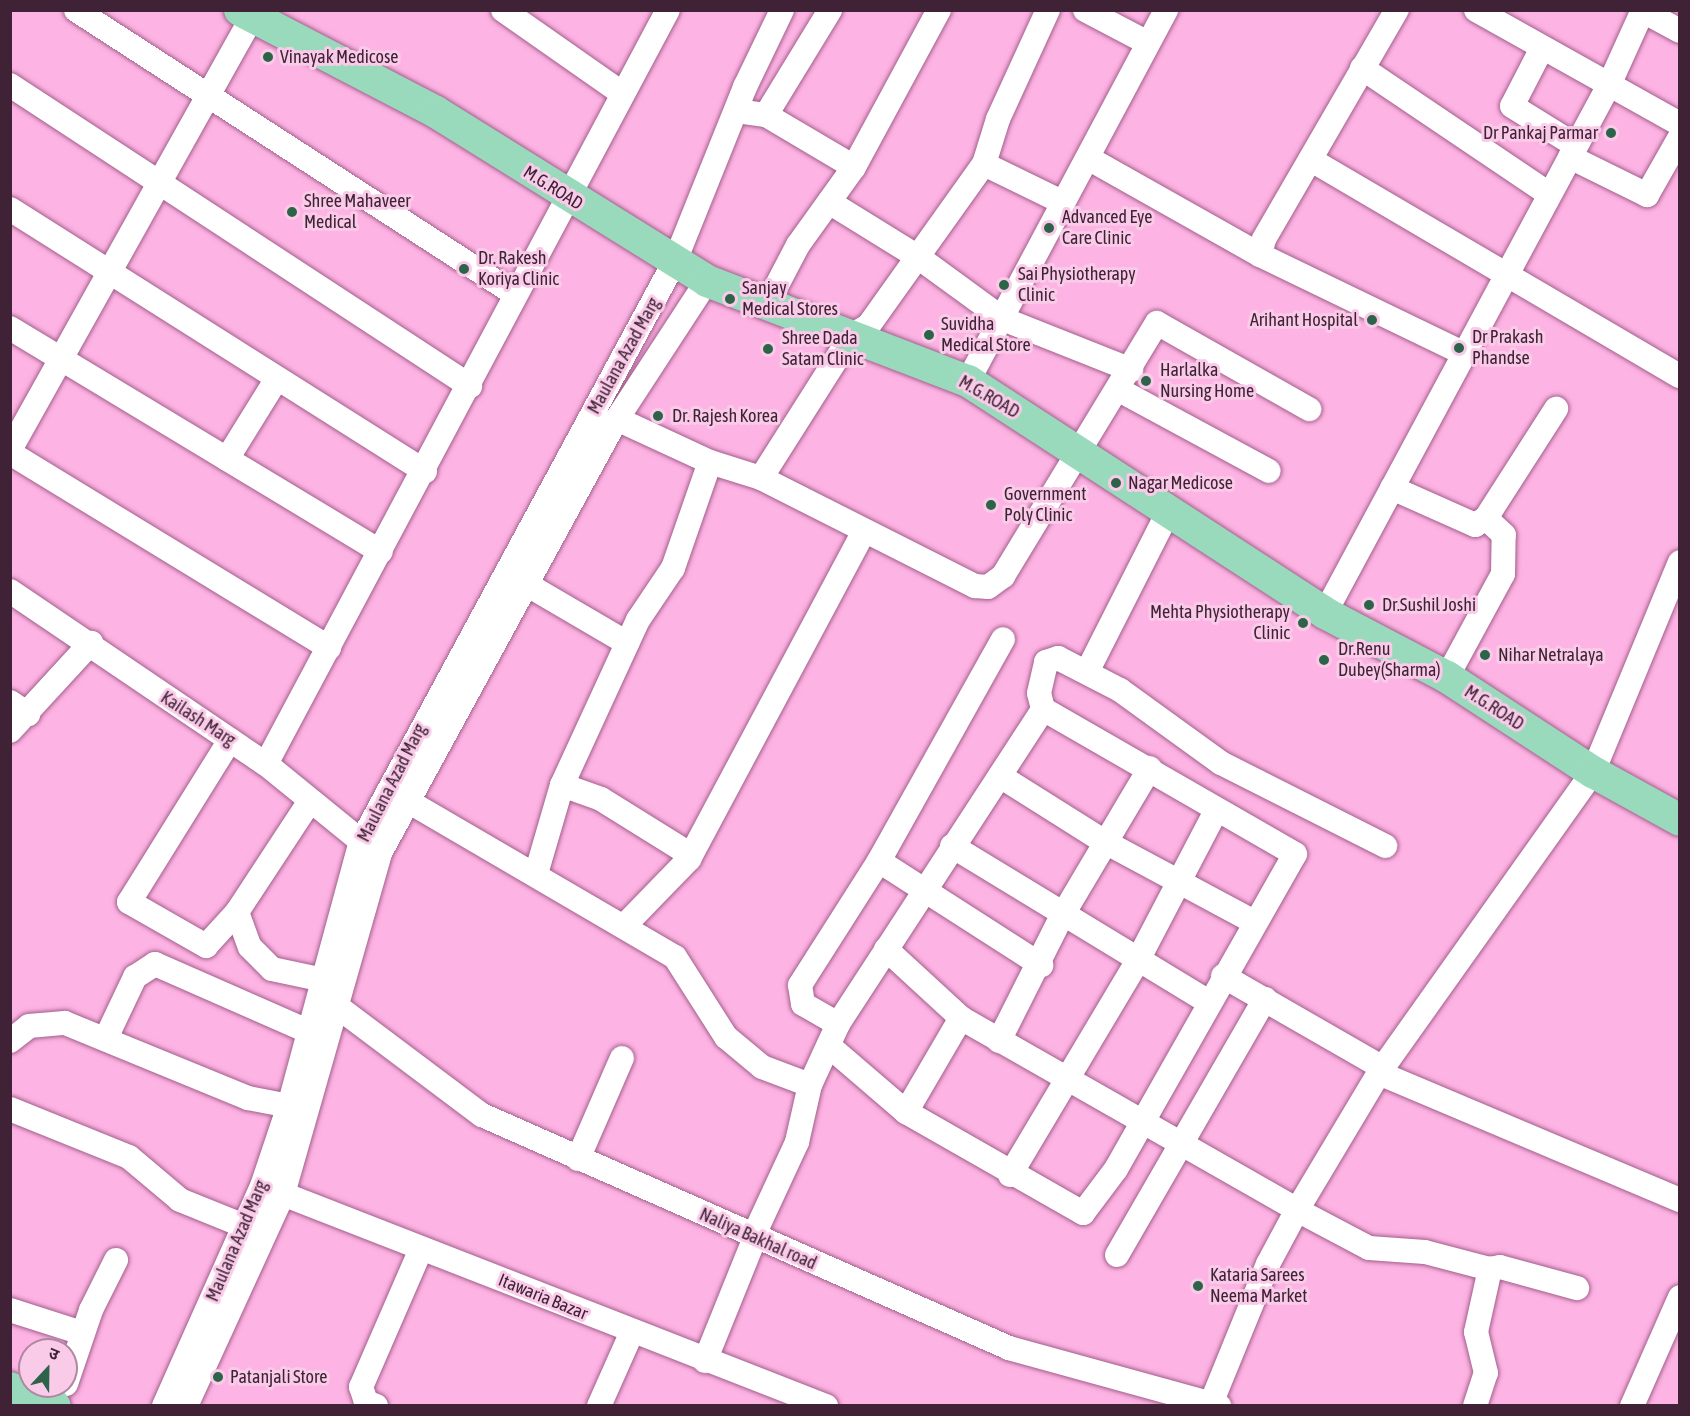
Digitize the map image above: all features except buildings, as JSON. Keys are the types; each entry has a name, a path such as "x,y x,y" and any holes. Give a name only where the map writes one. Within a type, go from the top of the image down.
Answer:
{"main road":[{"name":"M.G.ROAD","path":"250,12 436,112 566,198 707,281 766,306 968,381 1167,514 1325,613 1446,677 1593,772 1680,820"},
{"path":"10,1388 56,1406"}],"street":[{"path":"76,10 209,93 515,294"},
{"path":"503,10 620,92"},
{"path":"266,764 470,386 620,92 668,10"},
{"name":"Maulana Azad Marg","path":"272,1190 289,1106 324,980 370,849 675,261 782,10"},
{"path":"766,115 830,10"},
{"path":"766,306 829,202 854,167 939,10"},
{"path":"761,478 851,336 869,325 984,164 998,119 1048,10"},
{"path":"1085,10 1146,42"},
{"path":"968,381 1003,319 1060,201 1088,158 1146,42 1166,10"},
{"path":"1260,255 1264,239 1313,161 1362,68 1397,10"},
{"path":"1476,10 1680,124"},
{"path":"1325,613 1502,275 1609,85 1642,11 1680,31"},
{"path":"250,12 209,93 108,269 64,361 10,451 329,648"},
{"path":"1542,48 1512,106 1572,151 1647,195 1680,137"},
{"path":"1362,68 1549,194"},
{"path":"10,85 158,179 470,386"},
{"path":"737,111 766,115 854,167"},
{"path":"1088,158 1260,255 1461,352"},
{"path":"1313,161 1502,275 1680,376"},
{"path":"984,164 1060,201"},
{"path":"829,202 918,257 1003,319 1125,380 1269,471"},
{"path":"10,209 108,269 276,380 424,471"},
{"name":"Maulana Azad Marg","path":"397,795 526,584 617,419 707,281"},
{"path":"617,419 710,462 761,478 975,586 996,584 1076,452 1125,380 1157,323 1309,409"},
{"path":"10,328 381,552"},
{"path":"227,459 276,380"},
{"path":"1392,488 1468,526 1486,518 1556,409"},
{"path":"536,874 562,785 627,643 673,568 710,462"},
{"path":"1082,670 1089,668 1167,514"},
{"path":"1446,677 1503,574 1504,535 1486,518"},
{"path":"626,924 691,855 864,531"},
{"path":"1213,1405 1268,1264 1297,1210 1381,1070 1593,772 1680,562"},
{"path":"526,584 627,643"},
{"name":"Kailash Marg","path":"10,591 266,764 370,849"},
{"path":"837,1024 803,1004 800,986 879,861 1004,639"},
{"path":"10,731 19,708 91,644"},
{"path":"705,1361 754,1237 796,1142 810,1086 837,1024 886,949 927,893 952,846 1043,710 1039,693 1046,662 1058,658 1082,670 1169,722 1221,763 1385,846"},
{"path":"828,1046 906,1112 1010,1175 1083,1214 1144,1122 1223,976 1295,854 1216,811 1150,768 1043,710"},
{"path":"230,740 129,902 206,946 237,912 310,801"},
{"path":"999,1041 1041,965 1062,916 1150,768"},
{"path":"1000,776 1105,842 1254,922"},
{"path":"562,785 601,799 691,855"},
{"path":"397,795 626,924 689,972 726,1037 743,1052 762,1067 810,1086"},
{"path":"1010,1175 1138,960 1176,880 1216,811"},
{"path":"952,846 1062,916 1209,1002"},
{"name":"Maulana Azad Marg","path":"186,1406 272,1190 338,1007 370,849"},
{"path":"879,861 1041,965"},
{"path":"237,912 250,947 272,969 324,980"},
{"path":"886,949 961,1018 1144,1122 1181,1149 1369,1248 1425,1252 1490,1269 1500,1267 1577,1288"},
{"path":"106,1038 128,988 155,964 310,1032"},
{"path":"1223,976 1381,1070 1680,1200"},
{"path":"1117,1255 1181,1149 1265,999"},
{"name":"Naliya Bakhal road","path":"338,1007 482,1115 578,1159 1009,1348 1213,1405"},
{"path":"906,1112 961,1018"},
{"path":"10,1041 30,1026 51,1021 106,1038 248,1098 289,1106"},
{"path":"578,1159 622,1058"},
{"path":"10,1109 129,1157 180,1200 256,1231"},
{"name":"Itawaria Bazar","path":"272,1190 705,1361 826,1406"},
{"name":"Maulana Azad Marg","path":"164,1406 256,1231"},
{"path":"376,1406 366,1402 361,1387 421,1249"},
{"path":"78,1346 116,1260"},
{"path":"1475,1406 1486,1373 1476,1332 1490,1269"},
{"path":"1632,1406 1680,1297"},
{"path":"10,1310 82,1333"},
{"path":"599,1406 632,1332"}],"place":[{"name":"Vinayak Medicose","path":"268,57"},
{"name":"Dr Pankaj Parmar","path":"1611,133"},
{"name":"Shree Mahaveer Medical","path":"292,212"},
{"name":"Advanced Eye Care Clinic","path":"1049,228"},
{"name":"Dr. Rakesh Koriya Clinic","path":"464,269"},
{"name":"Sai Physiotherapy Clinic","path":"1004,285"},
{"name":"Sanjay Medical Stores","path":"730,299"},
{"name":"Arihant Hospital","path":"1372,320"},
{"name":"Suvidha Medical Store","path":"929,335"},
{"name":"Dr Prakash Phandse","path":"1459,348"},
{"name":"Shree Dada Satam Clinic","path":"768,349"},
{"name":"Harlalka Nursing Home","path":"1146,381"},
{"name":"Dr. Rajesh Korea","path":"658,416"},
{"name":"Nagar Medicose","path":"1116,483"},
{"name":"Government Poly Clinic","path":"991,505"},
{"name":"Dr.Sushil Joshi","path":"1369,605"},
{"name":"Mehta Physiotherapy Clinic","path":"1303,623"},
{"name":"Nihar Netralaya","path":"1485,655"},
{"name":"Dr.Renu Dubey(Sharma)","path":"1324,660"},
{"name":"Kataria Sarees Neema Market","path":"1198,1286"},
{"name":"Patanjali Store","path":"218,1377"}]}
